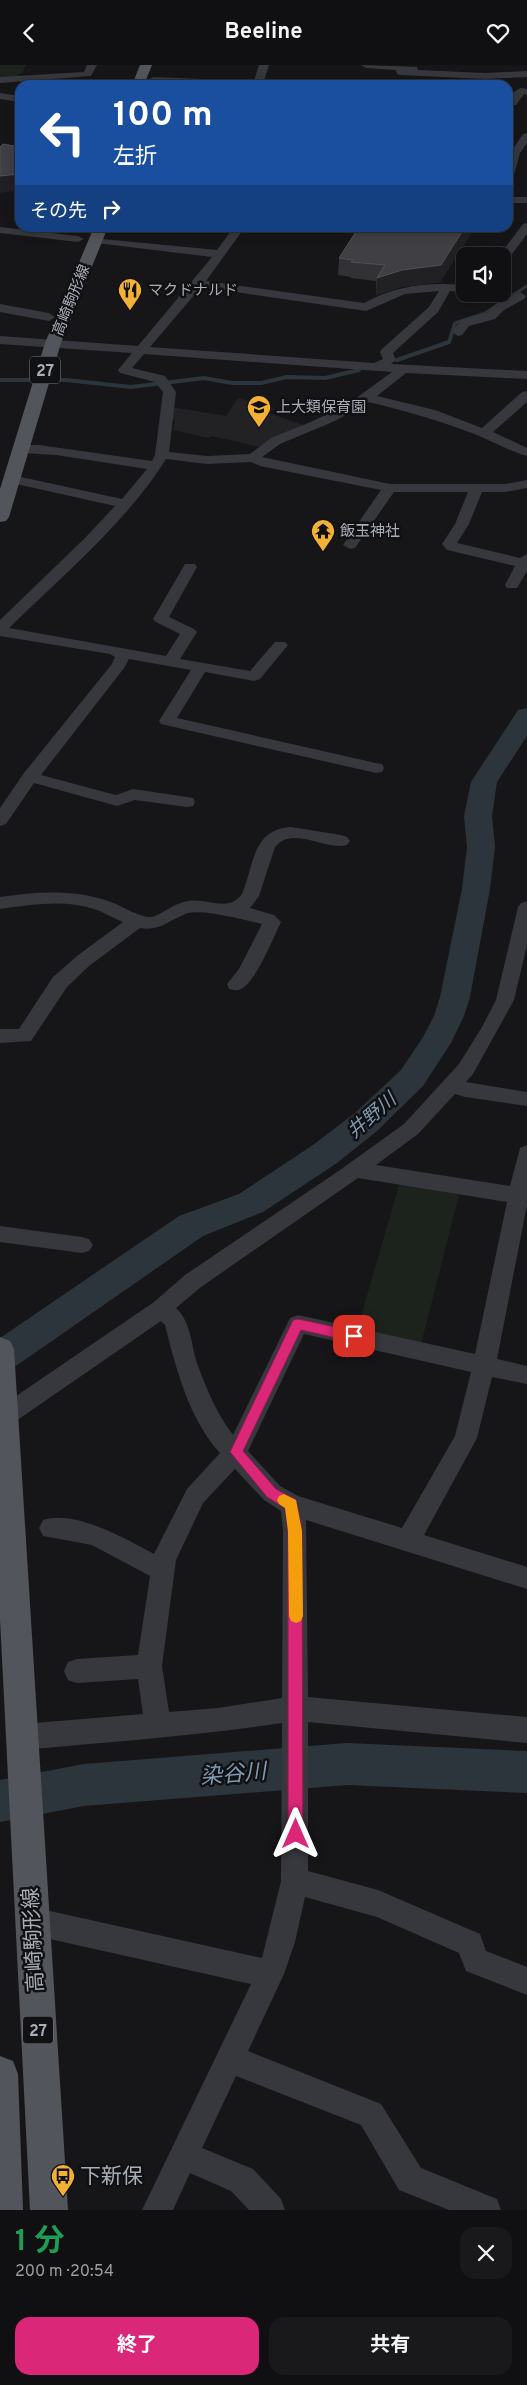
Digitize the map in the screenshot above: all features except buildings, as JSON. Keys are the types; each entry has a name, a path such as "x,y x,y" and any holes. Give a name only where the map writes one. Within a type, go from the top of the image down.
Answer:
{"main road":[{"path":"140,80 146,65"},
{"path":"153,80 158,65"},
{"name":"高崎駒形線","path":"0,517 22,449 46,343 49,317 81,233"},
{"name":"高崎駒形線","path":"0,466 46,343 98,234"},
{"name":"27","path":"0,1349 23,1741"},
{"name":"高崎駒形線","path":"23,1741 49,2210"},
{"path":"0,2074 4,2210"}],"street":[{"path":"26,78 30,65"},
{"path":"0,80 83,75 88,74 92,65"},
{"path":"260,80 264,65"},
{"path":"366,65 399,73 421,70 485,76 516,73 527,74"},
{"path":"516,73 514,70 527,67"},
{"path":"445,80 449,74"},
{"path":"513,102 521,91 527,91"},
{"path":"0,96 15,98"},
{"path":"513,162 516,153 527,136"},
{"path":"513,199 527,200"},
{"path":"511,248 527,226"},
{"path":"0,229 15,230"},
{"path":"61,232 81,233"},
{"path":"0,629 84,547 123,503 145,482 159,460 170,392 160,379 124,370 198,283 236,232"},
{"path":"98,234 219,255"},
{"path":"198,283 366,307 387,294 400,290 456,288"},
{"path":"376,367 390,360 386,352 434,309 447,287"},
{"path":"511,295 524,298"},
{"path":"458,332 465,323 491,316 500,307 524,298"},
{"path":"0,308 49,317"},
{"path":"0,340 403,369 527,375"},
{"path":"512,374 523,362"},
{"path":"254,458 270,443 318,424 369,398 403,369"},
{"path":"484,433 527,395"},
{"path":"369,398 430,413 484,433 506,445 527,452"},
{"path":"22,449 38,448 128,464 159,460 254,458 260,462 296,470 390,488 505,487 527,484"},
{"path":"12,479 123,503"},
{"path":"477,487 462,524 450,544 452,547 526,562 512,585"},
{"path":"350,545 390,488"},
{"path":"171,661 189,632 161,619 190,567"},
{"path":"0,629 115,649 121,653 254,676 280,645"},
{"path":"0,820 30,777 123,660 121,653"},
{"path":"201,667 167,721 376,768"},
{"path":"30,777 117,801 133,794 187,802"},
{"path":"232,910 240,908 255,888 265,848 274,837 282,833 292,833 340,841"},
{"path":"0,903 64,897 95,903 137,921 153,924 187,907 203,906 232,910 268,919 272,922 246,973 236,984"},
{"path":"4,1405 162,1308 192,1281 355,1170 411,1129 466,1069 505,999 527,907"},
{"path":"0,1036 24,1036 60,982 83,961 137,921"},
{"path":"452,1084 465,1090 527,1099"},
{"path":"408,1541 466,1438 523,1196 527,1153"},
{"path":"355,1170 523,1196"},
{"path":"0,1234 82,1245"},
{"path":"162,1308 175,1321 186,1364 210,1419 224,1441 272,1493 292,1505 527,1578"},
{"path":"158,1726 149,1667 164,1559 195,1496 236,1452 298,1324 527,1375"},
{"path":"157,2210 231,2059 270,1974 281,1942 295,1881 295,1531 292,1505"},
{"path":"52,1528 95,1535 162,1570"},
{"path":"77,1671 149,1667"},
{"path":"23,1741 218,1720 296,1714 527,1730"},
{"path":"295,1881 378,1904 470,1944 476,1961 527,1981"},
{"path":"32,1921 270,1974"},
{"path":"231,2059 371,2114 410,2179 486,2210"},
{"path":"183,2155 242,2180 270,2210"}],"shaded area":[{"path":"0,65 26,65 19,75 0,77"},
{"path":"238,398 274,408 269,413 306,426 258,447 211,436 209,438 173,430 175,420 170,419 172,407 226,416"},
{"path":"400,1182 459,1195 421,1344 357,1330"}],"waterway":[{"path":"454,325 455,323 485,313 527,286"},
{"path":"397,360 449,342 455,324"},
{"path":"0,380 66,380 131,387 204,378 232,383 261,383 287,377 325,378 359,370"},
{"name":"井野川","path":"0,1357 191,1226 251,1203 325,1154 366,1122 412,1078 435,1043 449,1016 455,997 476,889 481,847 478,816 484,782 527,716"},
{"name":"染谷川","path":"0,1801 84,1785 347,1764 527,1772"}],"slow traffic":[{"path":"284,1500 292,1505 295,1531 296,1616"}],"place":[{"name":"マクドナルド","path":"130,311"},
{"name":"上大類保育園","path":"259,428"},
{"name":"飯玉神社","path":"323,552"},
{"name":"下新保","path":"63,2197"}],"route":[{"path":"296,1834 295,1531 292,1505 272,1493 236,1452 298,1324 354,1336"}]}
